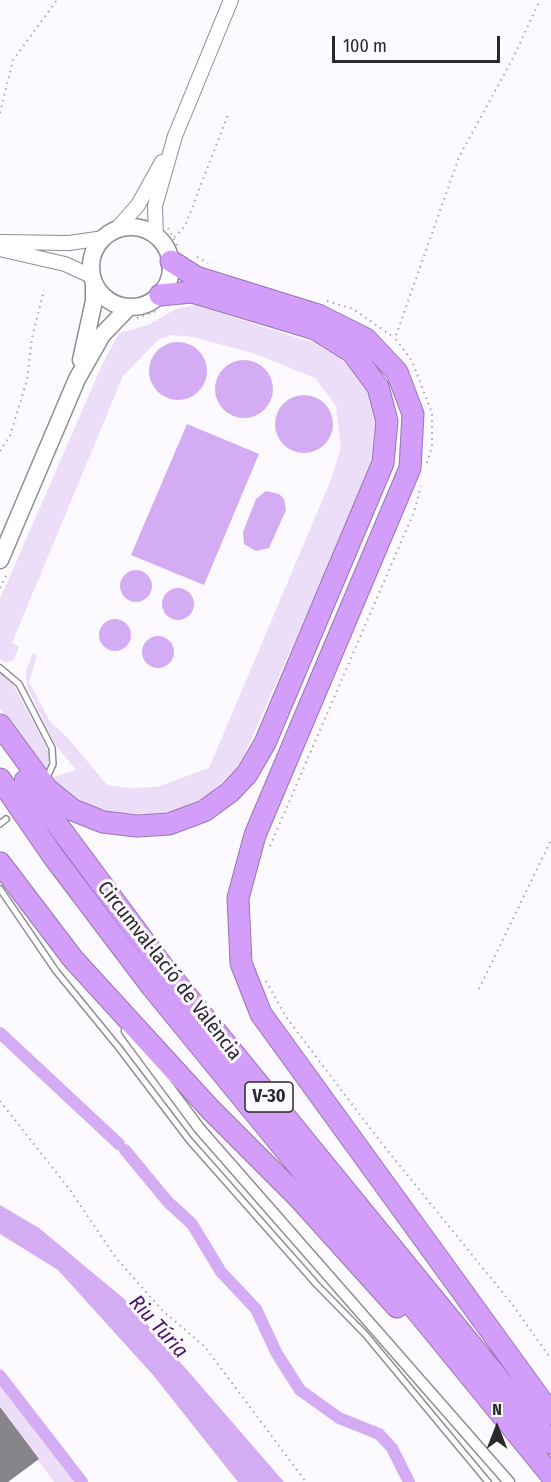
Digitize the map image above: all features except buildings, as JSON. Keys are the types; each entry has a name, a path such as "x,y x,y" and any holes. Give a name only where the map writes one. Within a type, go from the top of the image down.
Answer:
{"highway":[{"path":"164,248 196,277 318,315 366,339 397,372 413,414 410,468 255,835 238,898 241,963 261,1014 551,1414"},
{"path":"0,724 47,789 73,810 103,822 137,826 169,824 204,811 230,792 247,774 265,743 383,463 387,421 378,387 352,352 315,329 192,292 160,295"},
{"name":"Circumval·lació de València","path":"0,743 67,840 164,969 551,1443"},
{"name":"Circumval·lació de València","path":"0,779 54,856 152,987 551,1475"},
{"path":"0,863 73,959 211,1110 298,1197 454,1371 518,1436"}],"main road":[{"path":"0,560 77,379 102,335 129,307 151,302 160,295 169,282 164,248 136,227 110,234 94,252 94,301 77,379"},
{"path":"93,279 108,299 129,307"}],"street":[{"path":"164,248 154,206 175,136 227,2"},
{"path":"0,242 69,243 110,234 138,205 175,136"},
{"path":"0,249 65,264 93,279"},
{"path":"73,959 199,1128 509,1482"}],"lane":[{"path":"0,668 19,684 52,748 53,764 48,775"},
{"path":"0,824 6,819"},
{"path":"0,889 56,971 120,1048 189,1140 309,1276 365,1334 488,1482"}],"path":[{"path":"0,112 14,60 57,0"},
{"path":"164,248 186,226 229,112"},
{"path":"0,451 10,436 27,380 32,338 44,290"},
{"path":"479,989 551,840"},
{"path":"321,1063 512,1304 551,1359"},
{"path":"0,1101 70,1190 116,1258 162,1310 205,1347 306,1482"}],"shaded area":[{"path":"195,305 314,343 340,358 358,376 371,397 376,421 375,443 369,472 239,767 205,797 184,807 161,814 114,813 89,805 69,794 50,778 76,770 54,743 27,686 26,671 33,653 37,655 29,682 51,723 67,737 107,785 131,788 157,787 209,768 330,482 341,448 336,406 315,378 256,354 193,337 172,335 158,340 123,376 12,643 19,647 13,661 5,662 0,659 0,599 102,365 119,333 148,325 176,309"},
{"path":"172,342 184,342 199,350 207,365 207,377 199,392 184,400 172,400 157,392 149,377 149,365 157,350"},
{"path":"238,360 250,360 265,368 273,383 273,395 265,410 250,418 238,418 223,410 215,395 215,383 223,368"},
{"path":"298,395 310,395 325,403 333,418 333,430 325,445 310,453 298,453 283,445 275,430 275,418 283,403"},
{"path":"187,424 259,454 204,585 131,555"},
{"path":"266,491 279,494 284,499 286,510 269,548 256,551 244,544 243,532 256,499"},
{"path":"136,570 148,574 152,586 148,598 136,602 124,598 120,586 124,574"},
{"path":"178,588 190,592 194,604 190,616 178,620 166,616 162,604 166,592"},
{"path":"115,619 127,623 131,635 127,647 115,651 103,647 99,635 103,623"},
{"path":"158,636 170,640 174,652 170,664 158,668 146,664 142,652 146,640"},
{"path":"0,673 13,684 48,750 49,759 46,771 31,755 0,709"},
{"path":"0,1205 39,1228 129,1303 284,1482 238,1482 153,1375 58,1270 0,1234"},
{"path":"0,1366 40,1420 62,1456 84,1482 54,1482 0,1409"}],"waterway":[{"path":"0,1033 119,1144"},
{"path":"125,1150 168,1202 192,1224 221,1272 256,1309 277,1354 300,1390 339,1418 379,1434 392,1448 409,1482"},
{"path":"0,1376 82,1482"}],"water label":[{"name":"Riu Túria","path":"158,1327"}]}
